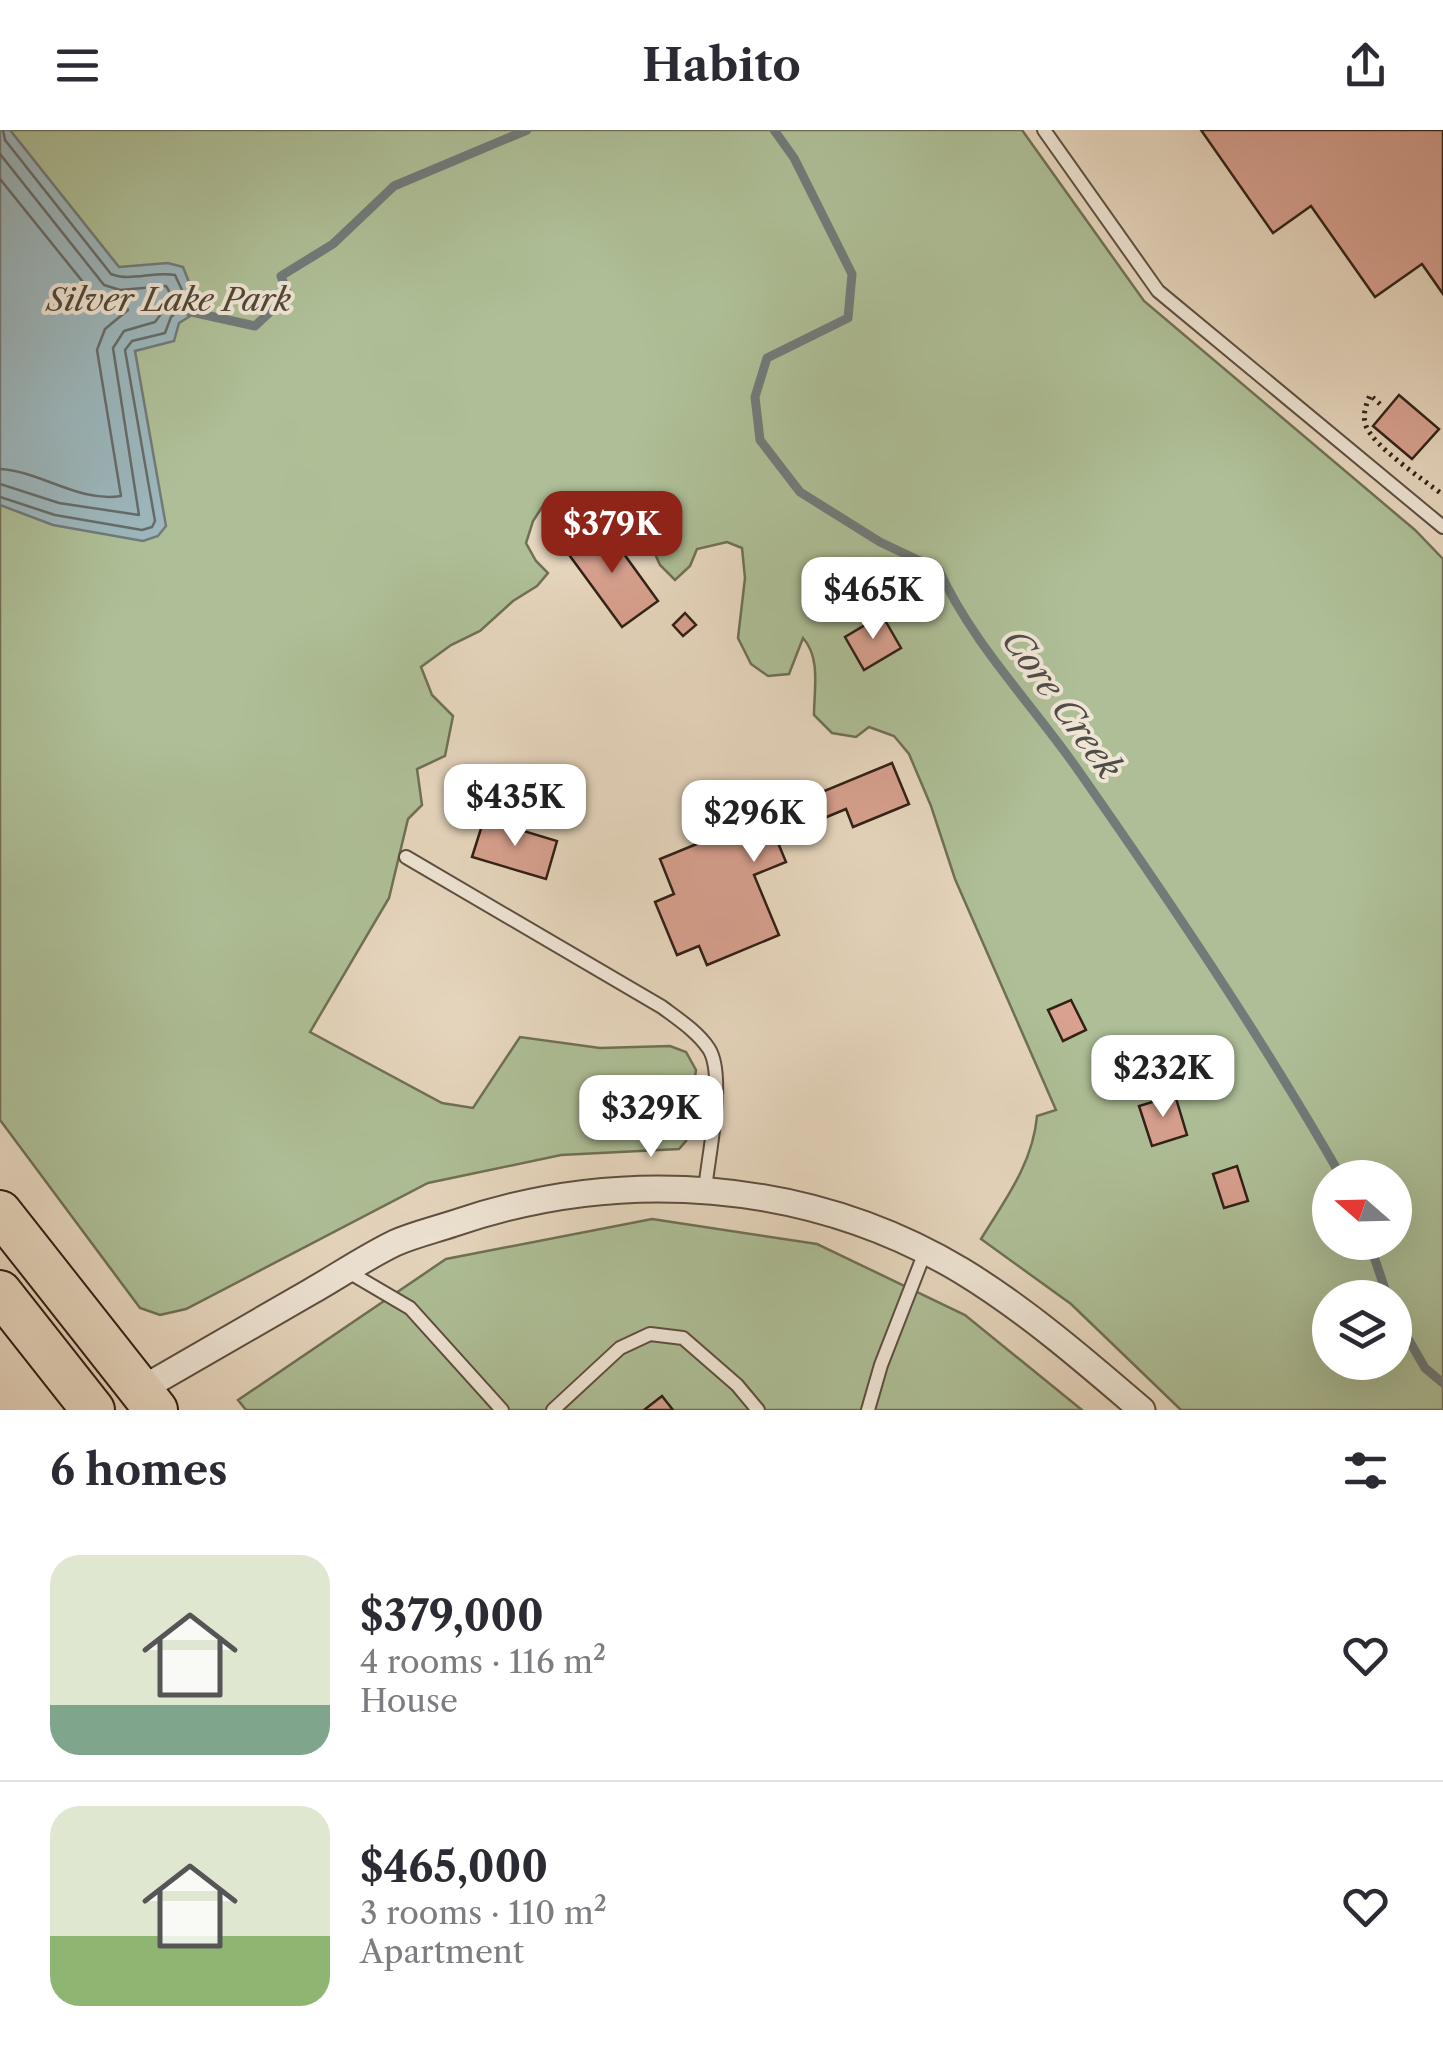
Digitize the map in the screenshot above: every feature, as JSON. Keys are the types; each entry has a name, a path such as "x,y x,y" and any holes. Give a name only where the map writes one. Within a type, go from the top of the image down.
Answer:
{"highway":[{"path":"0,1212 148,1400"},
{"path":"0,1292 93,1410"}],"street":[{"path":"148,1400 396,1243 493,1210 570,1193 667,1186 800,1206 856,1223 925,1252 1023,1313 1142,1410"}],"lane":[{"path":"1044,130 1158,290 1443,527"},
{"path":"406,857 662,1007 710,1050 715,1094 704,1190"},
{"path":"868,1410 881,1365 925,1252"},
{"path":"347,1271 410,1308 502,1410"},
{"path":"553,1410 620,1348 650,1334 683,1338 758,1410"}],"path":[{"path":"1380,404 1370,395 1364,408 1364,422 1372,437 1443,495"}],"green space":[{"name":"Silver Lake Park","path":"0,130 1022,130 1144,301 1415,530 1443,559 1443,1410 1181,1410 1071,1304 981,1239 1024,1165 1037,1116 1056,1110 955,879 909,754 894,736 869,727 856,737 832,733 814,715 814,665 803,638 789,674 768,676 751,664 738,638 745,578 742,548 727,542 697,549 690,566 675,580 660,565 652,547 624,540 617,521 604,515 597,503 568,497 546,501 533,521 526,543 548,573 537,586 513,601 480,631 451,645 421,667 432,695 453,716 445,756 417,769 422,805 408,819 389,898 310,1032 442,1103 473,1108 520,1037 600,1048 670,1046 686,1052 696,1070 686,1141 679,1149 561,1155 428,1183 186,1309 160,1315 140,1308 0,1120"},
{"path":"652,1219 817,1244 965,1315 1082,1410 246,1410 238,1400 446,1259"}],"water":[{"path":"0,130 10,130 119,267 168,263 183,267 200,310 179,323 174,341 135,351 166,526 158,536 143,541 53,525 0,505"}],"building":[{"path":"1201,130 1443,130 1443,294 1422,264 1375,297 1311,206 1273,233"},
{"path":"1399,395 1439,429 1412,459 1373,426"},
{"path":"603,525 658,601 622,627 567,552"},
{"path":"685,613 696,625 683,636 673,625"},
{"path":"882,615 901,648 864,670 845,637"},
{"path":"892,763 909,804 853,827 846,809 776,838 786,862 754,875 779,935 707,965 699,946 677,955 655,902 674,894 660,859 709,839 704,827 776,798 781,809"},
{"path":"484,819 557,841 546,879 472,857"},
{"path":"1071,1000 1086,1030 1063,1041 1048,1010"},
{"path":"1175,1095 1187,1135 1152,1146 1139,1106"},
{"path":"1237,1166 1248,1201 1224,1208 1213,1174"},
{"path":"662,1396 673,1410 644,1410"}],"waterway":[{"name":"Core Creek","path":"187,311 255,326 288,295 281,276 333,244 394,186 527,130"},
{"name":"Core Creek","path":"774,130 794,158 852,274 848,318 767,358 755,397 760,440 800,492 880,542 939,570 985,648 1078,770 1181,920 1331,1160"},
{"name":"Core Creek","path":"1375,1260 1382,1280"},
{"name":"Core Creek","path":"1412,1345 1425,1368 1443,1383"}]}
